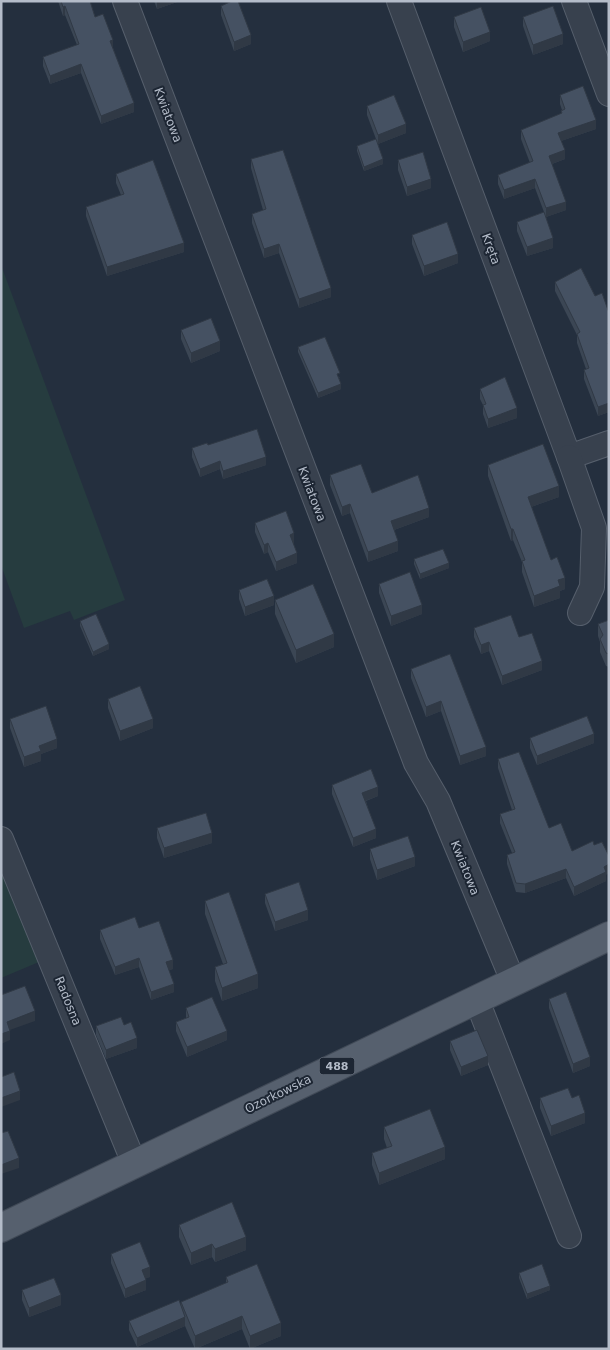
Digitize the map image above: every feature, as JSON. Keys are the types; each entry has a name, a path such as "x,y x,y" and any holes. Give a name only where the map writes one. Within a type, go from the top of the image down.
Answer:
{"main road":[{"name":"Ozorkowska","path":"1,1228 476,998 609,936"}],"street":[{"name":"Kwiatowa","path":"125,1 412,754 438,801 512,981"},
{"name":"Kręta","path":"399,1 594,528 592,587 580,613"},
{"path":"574,1 609,94"},
{"path":"569,457 609,443"},
{"name":"Radosna","path":"1,839 134,1163"},
{"path":"476,998 569,1236"}],"green space":[{"path":"1,265 125,600 74,620 70,611 24,628 1,565"},
{"path":"1,870 39,962 1,978"}],"building":[{"path":"61,1 90,1 95,17 103,14 113,40 110,41 134,103 101,116 81,64 50,76 43,57 79,44 65,6 63,7"},
{"path":"232,1 238,1 251,35 234,42 221,6"},
{"path":"553,6 563,34 533,45 523,17"},
{"path":"481,7 490,32 463,42 454,17"},
{"path":"583,86 596,120 558,133 565,150 549,156 566,202 546,208 535,179 504,190 498,175 533,161 521,130 562,113 561,111 565,109 560,95"},
{"path":"394,95 406,124 378,135 367,106"},
{"path":"376,139 383,159 364,167 357,146"},
{"path":"283,150 331,288 299,299 279,244 264,249 252,214 266,209 251,159"},
{"path":"423,152 431,179 407,187 398,160"},
{"path":"153,160 184,243 107,267 86,207 124,194 116,174"},
{"path":"544,212 553,238 527,247 517,222"},
{"path":"447,222 458,254 424,266 412,235"},
{"path":"581,268 595,296 602,293 609,313 609,403 598,407 584,370 589,368 577,334 580,332 555,282"},
{"path":"211,318 220,341 191,353 181,330"},
{"path":"325,337 340,373 337,374 341,384 318,393 298,347"},
{"path":"505,377 517,408 488,419 483,405 486,404 480,389"},
{"path":"257,429 266,457 223,471 220,461 200,469 192,448 207,443 208,445"},
{"path":"543,444 559,486 528,497 551,560 557,557 565,578 558,580 560,586 534,596 522,561 525,560 513,529 511,529 488,465"},
{"path":"361,464 372,493 418,475 429,508 391,521 398,541 368,552 350,504 342,507 330,475"},
{"path":"286,511 294,533 290,535 297,553 276,562 268,543 264,545 255,523"},
{"path":"443,549 449,563 420,574 414,559"},
{"path":"410,572 422,605 391,616 379,584"},
{"path":"267,579 274,596 245,607 239,590"},
{"path":"313,584 334,634 296,650 275,600"},
{"path":"96,614 109,644 93,652 80,621"},
{"path":"511,615 519,637 532,633 542,661 502,676 489,642 481,645 474,628"},
{"path":"609,620 609,654 606,653 600,639 603,635 598,624"},
{"path":"450,654 486,747 460,756 441,701 426,707 411,669"},
{"path":"140,686 153,719 120,731 108,699"},
{"path":"46,706 57,739 39,746 41,751 24,757 10,719"},
{"path":"587,716 594,734 537,756 530,738"},
{"path":"519,752 549,828 561,823 572,851 593,841 594,845 602,842 609,856 609,864 604,867 606,872 574,887 566,869 525,884 516,883 507,855 515,852 500,814 515,809 498,759"},
{"path":"371,769 378,787 362,793 376,829 353,838 332,785"},
{"path":"206,813 212,833 164,848 157,828"},
{"path":"408,836 415,857 377,870 370,849"},
{"path":"299,882 308,910 275,922 265,894"},
{"path":"229,892 258,974 222,988 215,967 227,963 205,901"},
{"path":"135,917 139,928 159,921 173,960 166,962 174,984 151,992 139,958 115,967 100,930"},
{"path":"25,986 35,1011 7,1022 10,1031 1,1034 1,995"},
{"path":"566,992 590,1057 573,1064 549,999"},
{"path":"212,997 227,1031 187,1047 176,1022 189,1017 186,1008"},
{"path":"121,1017 124,1025 131,1022 137,1038 106,1050 96,1026"},
{"path":"477,1030 488,1056 461,1067 450,1041"},
{"path":"14,1072 20,1091 1,1098 1,1077"},
{"path":"568,1088 572,1098 579,1095 585,1113 551,1126 540,1098"},
{"path":"430,1109 445,1147 379,1173 372,1153 392,1146 384,1127"},
{"path":"8,1131 19,1158 1,1165 1,1133"},
{"path":"232,1202 246,1237 215,1249 212,1244 191,1253 179,1225"},
{"path":"140,1242 150,1267 142,1270 146,1280 125,1289 111,1254"},
{"path":"257,1264 281,1323 250,1336 242,1316 195,1336 181,1302 228,1282 226,1277"},
{"path":"542,1264 550,1286 527,1294 519,1273"},
{"path":"54,1278 61,1295 29,1308 22,1290"},
{"path":"179,1300 185,1317 137,1338 129,1321"}]}
